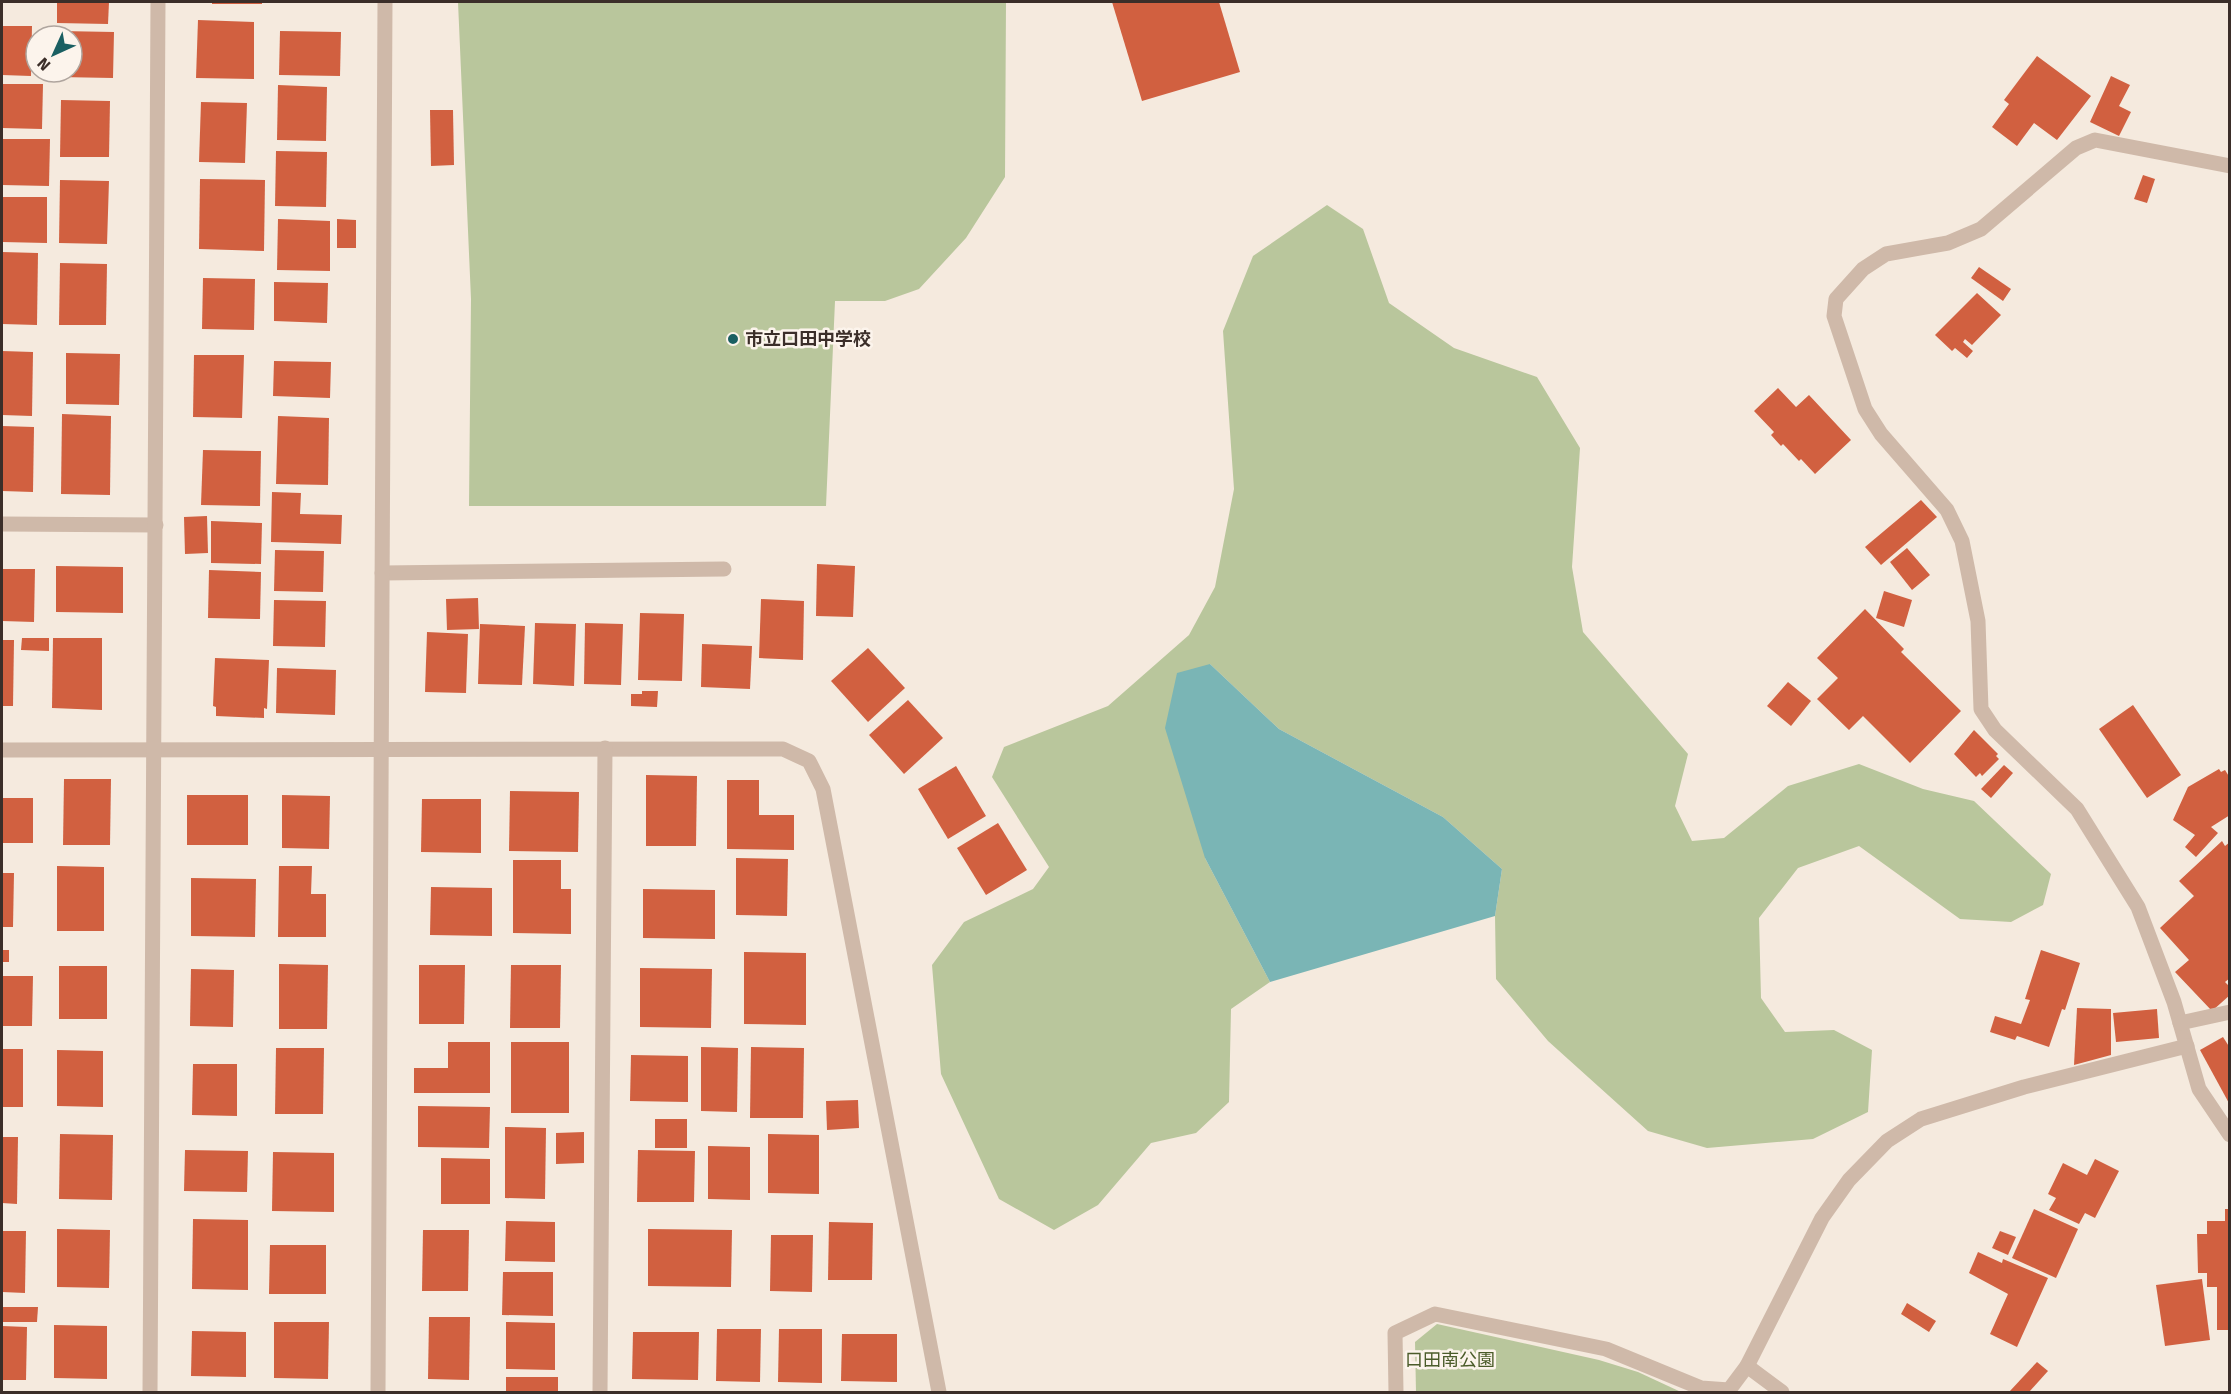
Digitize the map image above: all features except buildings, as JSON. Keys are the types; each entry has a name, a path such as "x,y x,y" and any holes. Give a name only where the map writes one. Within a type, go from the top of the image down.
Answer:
{"street":[{"path":"150,1392 158,2"},
{"path":"378,1392 385,2"},
{"path":"2229,166 2095,140 2076,148 1981,229 1948,243 1886,254 1871,264 1836,299 1834,316 1865,409 1881,434 1947,510 1962,541 1978,621 1981,710 1995,730 2077,809 2138,907 2180,1023 2199,1089 2229,1135"},
{"path":"2,524 156,525"},
{"path":"382,573 724,569"},
{"path":"600,1392 605,748"},
{"path":"2,750 783,749 809,761 823,789 939,1392"},
{"path":"2180,1023 2229,1012"},
{"path":"1396,1392 1395,1334 1435,1314 1606,1349 1701,1388 1729,1390 1747,1366 1822,1218 1849,1180 1887,1141 1921,1119 2024,1087 2187,1046"},
{"path":"1747,1366 1782,1392"}],"green space":[{"name":"市立口田中学校","path":"458,2 1006,2 1005,177 966,238 919,289 885,301 835,301 826,506 469,506 471,299"},
{"path":"1327,205 1363,229 1389,303 1454,348 1537,377 1580,448 1572,567 1583,632 1688,754 1675,806 1692,841 1724,838 1788,786 1859,764 1923,789 1974,801 2051,874 2043,905 2011,922 1960,919 1859,846 1798,868 1759,918 1761,998 1785,1032 1834,1030 1872,1050 1868,1112 1813,1139 1707,1148 1648,1131 1548,1041 1496,979 1495,916 1502,869 1443,817 1279,729 1210,664 1205,858 1270,982 1231,1009 1229,1102 1196,1133 1151,1143 1098,1205 1054,1230 999,1199 941,1074 932,965 964,922 1033,889 1049,867 992,777 1004,747 1108,706 1189,635 1215,587 1234,489 1223,331 1253,256"},
{"name":"口田南公園","path":"1437,1324 1599,1360 1638,1372 1681,1392 1416,1392 1415,1342"}],"water":[{"path":"1210,664 1279,729 1443,817 1502,869 1495,916 1270,982 1205,858 1165,728 1177,673"}],"place":[{"name":"市立口田中学校","path":"733,339"}]}
